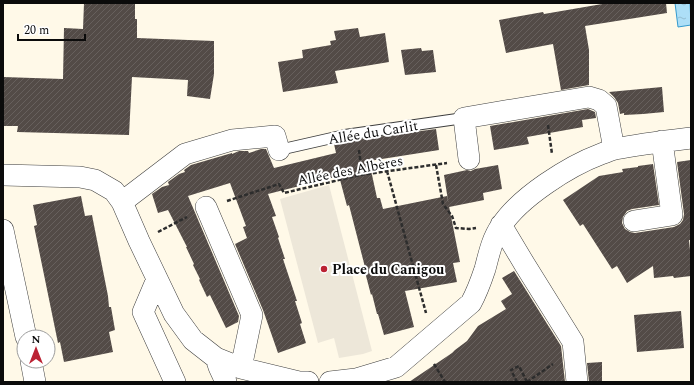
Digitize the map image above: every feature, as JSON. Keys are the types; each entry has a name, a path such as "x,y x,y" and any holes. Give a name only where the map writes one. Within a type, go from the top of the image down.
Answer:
{"street":[{"name":"Allée du Carlit","path":"464,118 592,98 601,101 606,106 614,149"},
{"path":"464,118 469,159"},
{"name":"Allée du Carlit","path":"122,202 185,154 232,140 275,136 280,150"},
{"path":"330,382 356,379 396,367 471,303 478,288 494,239 501,225 513,210 534,192 586,160 614,149 691,138"},
{"path":"634,221 672,215 662,142"},
{"path":"3,175 80,177 96,180 114,191 122,202 174,314 193,340 216,358 233,375 308,382"},
{"path":"206,207 252,315 233,375"},
{"path":"501,225 573,342 576,382"},
{"path":"3,230 24,329"},
{"path":"157,279 143,312 175,382"},
{"path":"33,369 35,382"}],"lane":[{"name":"Allée du Carlit","path":"280,150 356,133 464,118"}],"path":[{"path":"356,133 362,174"},
{"path":"549,135 553,160"},
{"name":"Allée des Albères","path":"161,230 206,207 279,184 284,193 362,174 436,165 469,159"},
{"path":"436,165 443,204 452,216 456,228 479,228"},
{"path":"388,171 426,313"},
{"path":"303,188 304,192"},
{"path":"517,382 511,370 518,366 527,382 554,363 574,352"},
{"path":"432,362 445,382"}],"shaded area":[{"name":"Place du Canigou","path":"329,185 372,351 339,358 334,338 318,343 280,199"}],"water":[{"path":"675,3 690,3 691,25 678,27"}],"building":[{"path":"84,3 135,3 137,38 214,41 214,74 210,99 187,96 188,80 132,77 129,135 17,132 18,126 3,126 3,77 63,79 64,28 83,29"},
{"path":"608,3 666,3 667,13 585,26 589,50 589,85 561,90 553,44 506,53 499,20"},
{"path":"358,28 360,37 385,33 389,62 335,71 338,83 283,92 278,62 303,58 302,50 331,45 330,41 336,40 334,31"},
{"path":"421,48 422,51 433,50 436,72 405,75 401,50"},
{"path":"662,87 664,112 643,114 620,114 618,103 609,92"},
{"path":"588,109 595,112 596,118 582,120 583,127 527,137 529,144 494,150 490,126"},
{"path":"436,129 439,150 369,161 377,198 380,198 383,209 447,196 460,262 453,263 457,282 405,291 414,327 384,335 372,294 371,295 349,205 347,206 339,176 268,194 276,216 272,217 285,259 283,259 297,301 295,301 306,343 278,353 263,310 235,244 247,238 243,227 246,226 230,183 188,196 239,316 238,322 226,328 210,295 207,297 187,247 168,210 158,213 152,194 162,187 169,185 168,182 179,174 185,172 184,170 191,165 239,151 248,151 249,153 266,149 274,168 336,153 334,144 346,141"},
{"path":"691,160 691,240 689,240 691,276 654,278 653,266 627,283 617,266 612,269 583,224 580,226 563,200 599,176 623,172 622,169 653,164 659,205 627,211 623,217 622,223 625,229 635,233 674,227 680,224 683,220 684,214 677,162"},
{"path":"498,165 502,189 483,193 484,200 449,207 444,175"},
{"path":"81,196 85,216 92,215 109,307 111,307 115,330 109,332 113,352 64,362 60,342 58,343 34,226 37,225 33,205"},
{"path":"514,271 561,346 565,382 409,382 467,341 478,326 506,309 501,301 512,294 502,278"},
{"path":"681,311 684,348 637,352 634,315"},
{"path":"602,362 602,382 589,382 587,363"}],"place":[{"name":"Place du Canigou","path":"324,269"}]}
